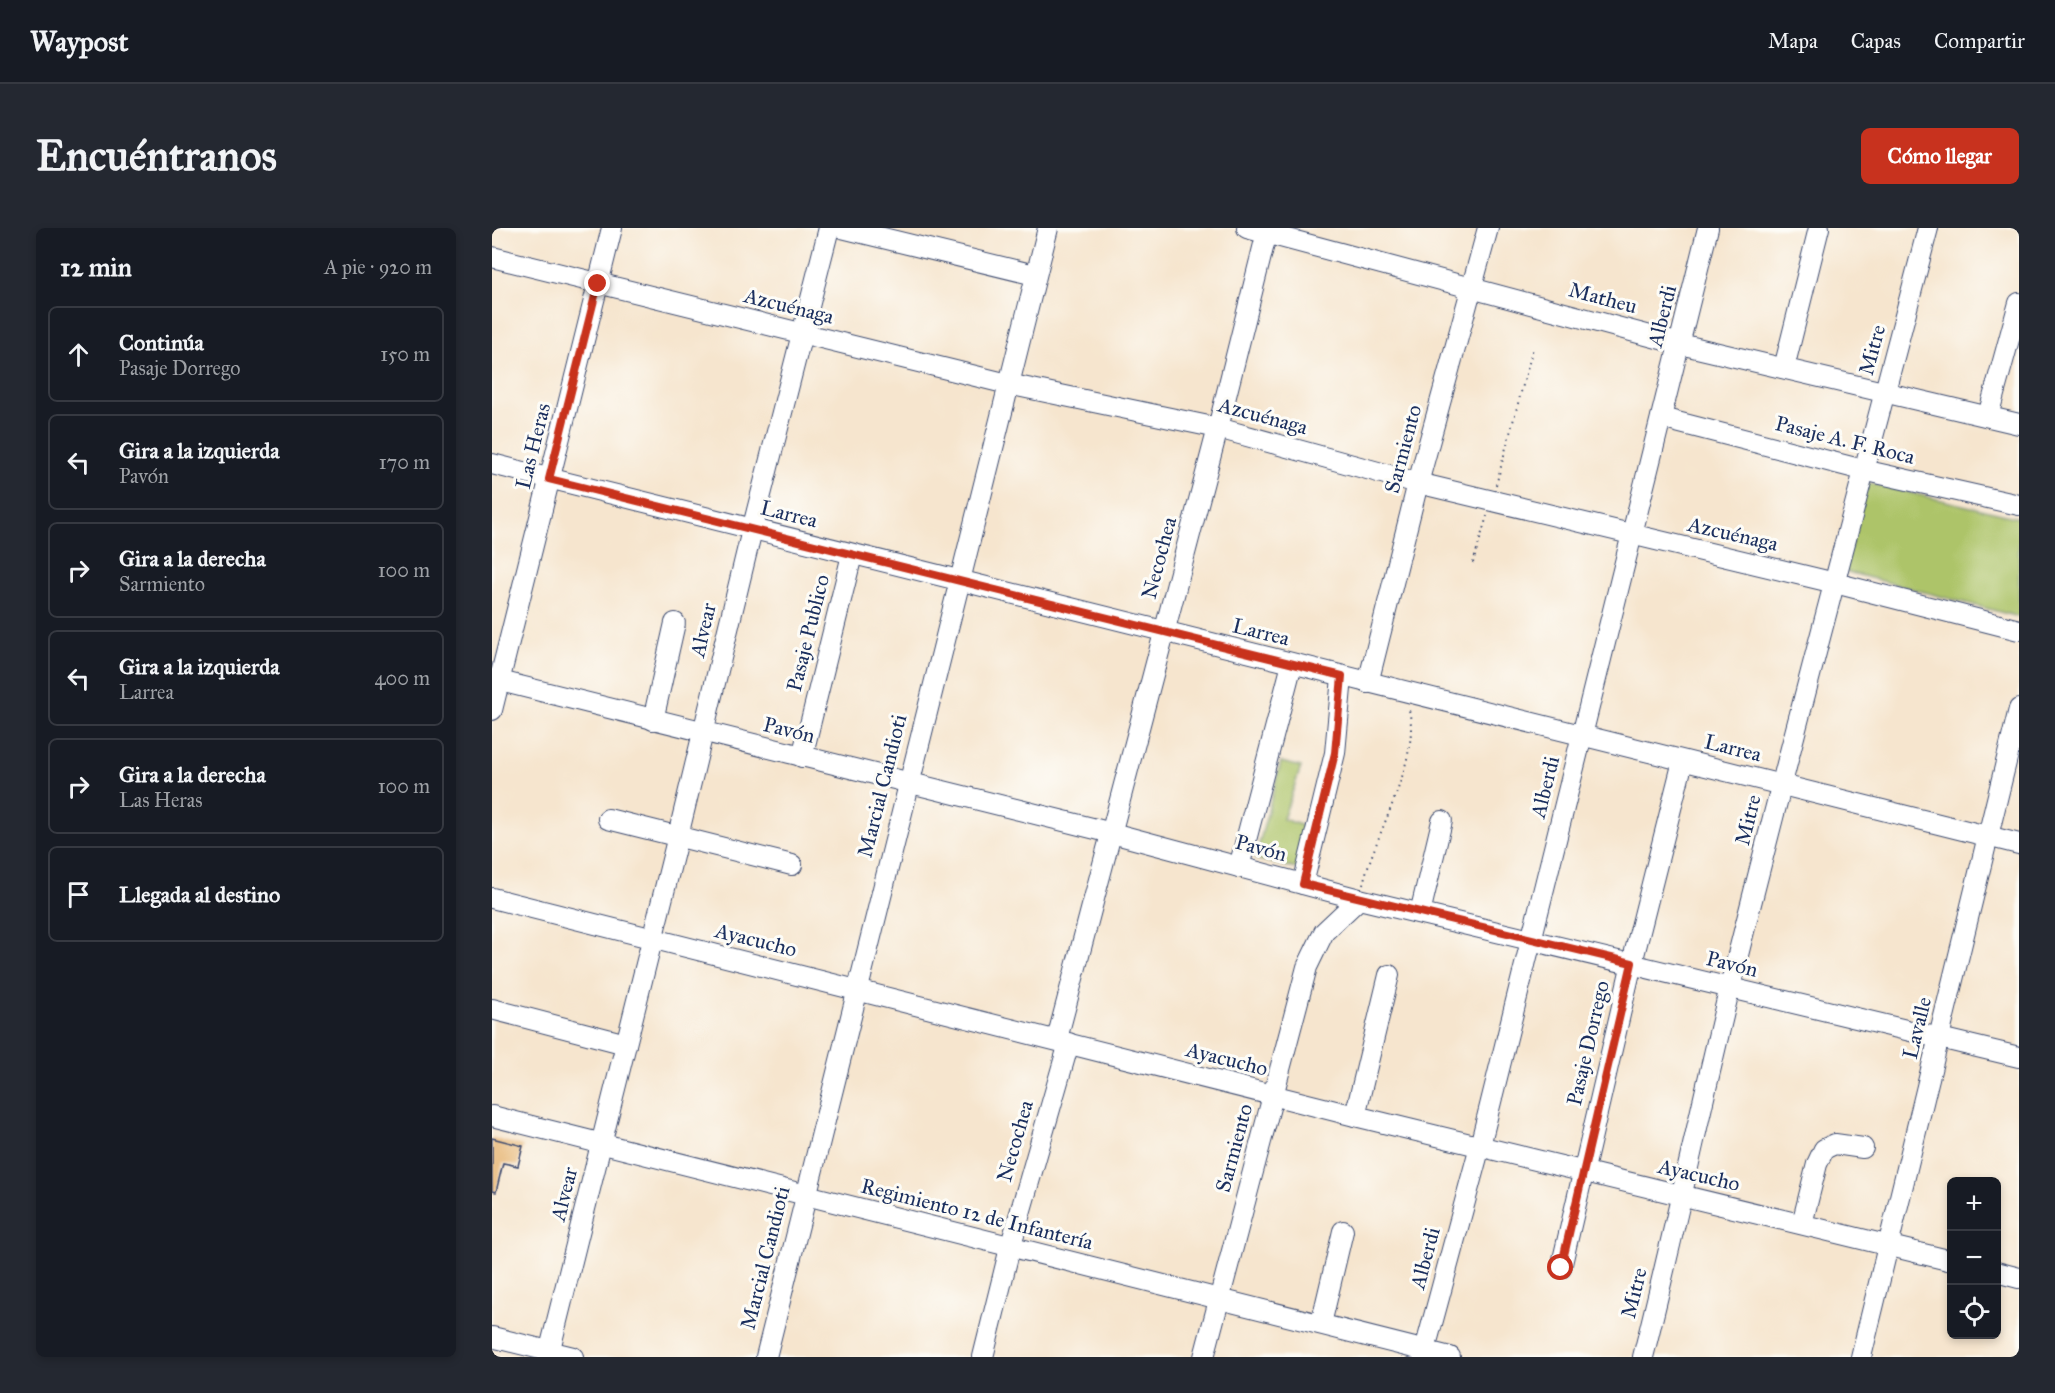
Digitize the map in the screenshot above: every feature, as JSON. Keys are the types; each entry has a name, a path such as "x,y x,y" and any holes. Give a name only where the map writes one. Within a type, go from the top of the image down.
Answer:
{"street":[{"name":"Las Heras","path":"492,710 496,680 612,228"},
{"name":"Alvear","path":"549,1354 752,530 804,335 829,228"},
{"path":"842,228 1035,275"},
{"name":"Marcial Candioti","path":"766,1357 957,581 1047,228"},
{"name":"Matheu","path":"1247,228 1267,231 1680,344 2019,424"},
{"name":"Sarmiento","path":"1368,683 1418,483 1488,228"},
{"name":"Alberdi","path":"1424,1354 1480,1146 1708,228"},
{"path":"1784,368 1819,228"},
{"name":"Mitre","path":"1643,1357 1683,1196 1730,989 1863,470 1928,228"},
{"name":"Necochea","path":"983,1357 1063,1041 1112,833 1267,231"},
{"name":"Azcuénaga","path":"492,257 1008,384 1218,428 1418,483 1835,583 2019,630"},
{"path":"1988,416 2019,303"},
{"name":"Pasaje A. F. Roca","path":"1661,418 1863,470 2019,505"},
{"name":"Larrea","path":"492,464 2019,844"},
{"name":"Pasaje Publico","path":"802,758 852,555"},
{"path":"653,720 675,623"},
{"path":"1239,867 1292,664"},
{"path":"1303,884 1335,753 1342,676"},
{"name":"Pavón","path":"496,680 802,758 1112,833 1359,899 2019,1057"},
{"name":"Lavalle","path":"1861,1357 2019,709"},
{"name":"Pasaje Dorrego","path":"1561,1268 1632,963 1683,761"},
{"path":"608,819 792,865"},
{"path":"1420,913 1442,821"},
{"name":"Ayacucho","path":"492,898 1355,1116 1947,1260"},
{"name":"Sarmiento","path":"1204,1357 1298,996 1314,950 1324,933 1359,899"},
{"path":"1355,1116 1389,975"},
{"path":"492,1009 626,1044"},
{"name":"Regimiento 12 de Infantería","path":"492,1116 1010,1248 1321,1324 1424,1354 1450,1357"},
{"path":"1802,1224 1817,1164 1824,1149 1835,1144 1863,1148"},
{"path":"1321,1324 1344,1232"},
{"path":"2001,1273 2019,1278"},
{"path":"492,1336 549,1354 573,1357"}],"path":[{"path":"1473,562 1492,501 1533,348"},
{"path":"1359,899 1370,854 1395,803 1413,725 1405,692"}],"green space":[{"path":"1868,483 2019,518 2019,617 1844,571"},
{"path":"1281,762 1301,767 1283,819 1306,827 1297,869 1255,859"}],"building":[{"path":"492,1138 523,1146 518,1166 503,1163 496,1192 492,1191"}],"route":[{"path":"598,284 549,479 1342,676 1335,753 1303,884 1632,963 1561,1268"}]}
